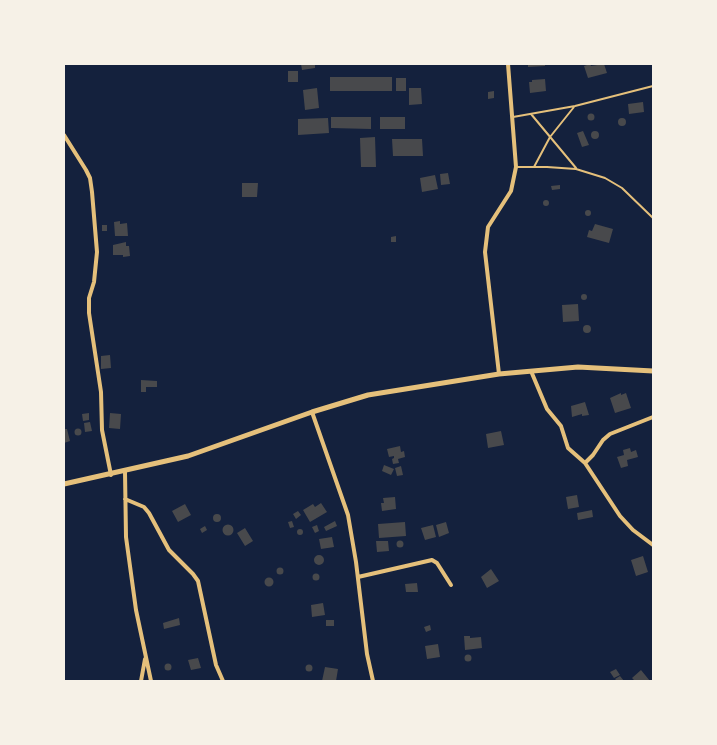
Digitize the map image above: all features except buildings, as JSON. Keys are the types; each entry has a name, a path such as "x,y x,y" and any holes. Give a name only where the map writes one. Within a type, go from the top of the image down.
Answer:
{"street":[{"path":"500,374 485,252 488,227 511,191 516,167 508,64"},
{"path":"64,135 90,178 92,192 97,252 95,275 89,298 89,312 101,392 102,430 111,474"},
{"path":"64,484 125,472 210,450 312,412 368,395 500,374 531,371 597,368 653,371"},
{"path":"531,371 547,409 561,426 568,448 586,463 620,516 633,530 653,545"},
{"path":"312,412 348,515 358,577 366,654 373,681"},
{"path":"586,463 603,440 610,434 653,417"},
{"path":"125,472 126,537 136,610 151,681"},
{"path":"125,499 144,507 169,550 193,574 198,582 216,665 223,681"},
{"path":"358,577 432,560 438,563 451,584"},
{"path":"141,681 145,655"}],"lane":[{"path":"513,117 575,106 653,86"},
{"path":"534,167 550,137 575,106"},
{"path":"531,114 576,169"},
{"path":"516,167 576,169 605,178 622,188 653,218"}]}
